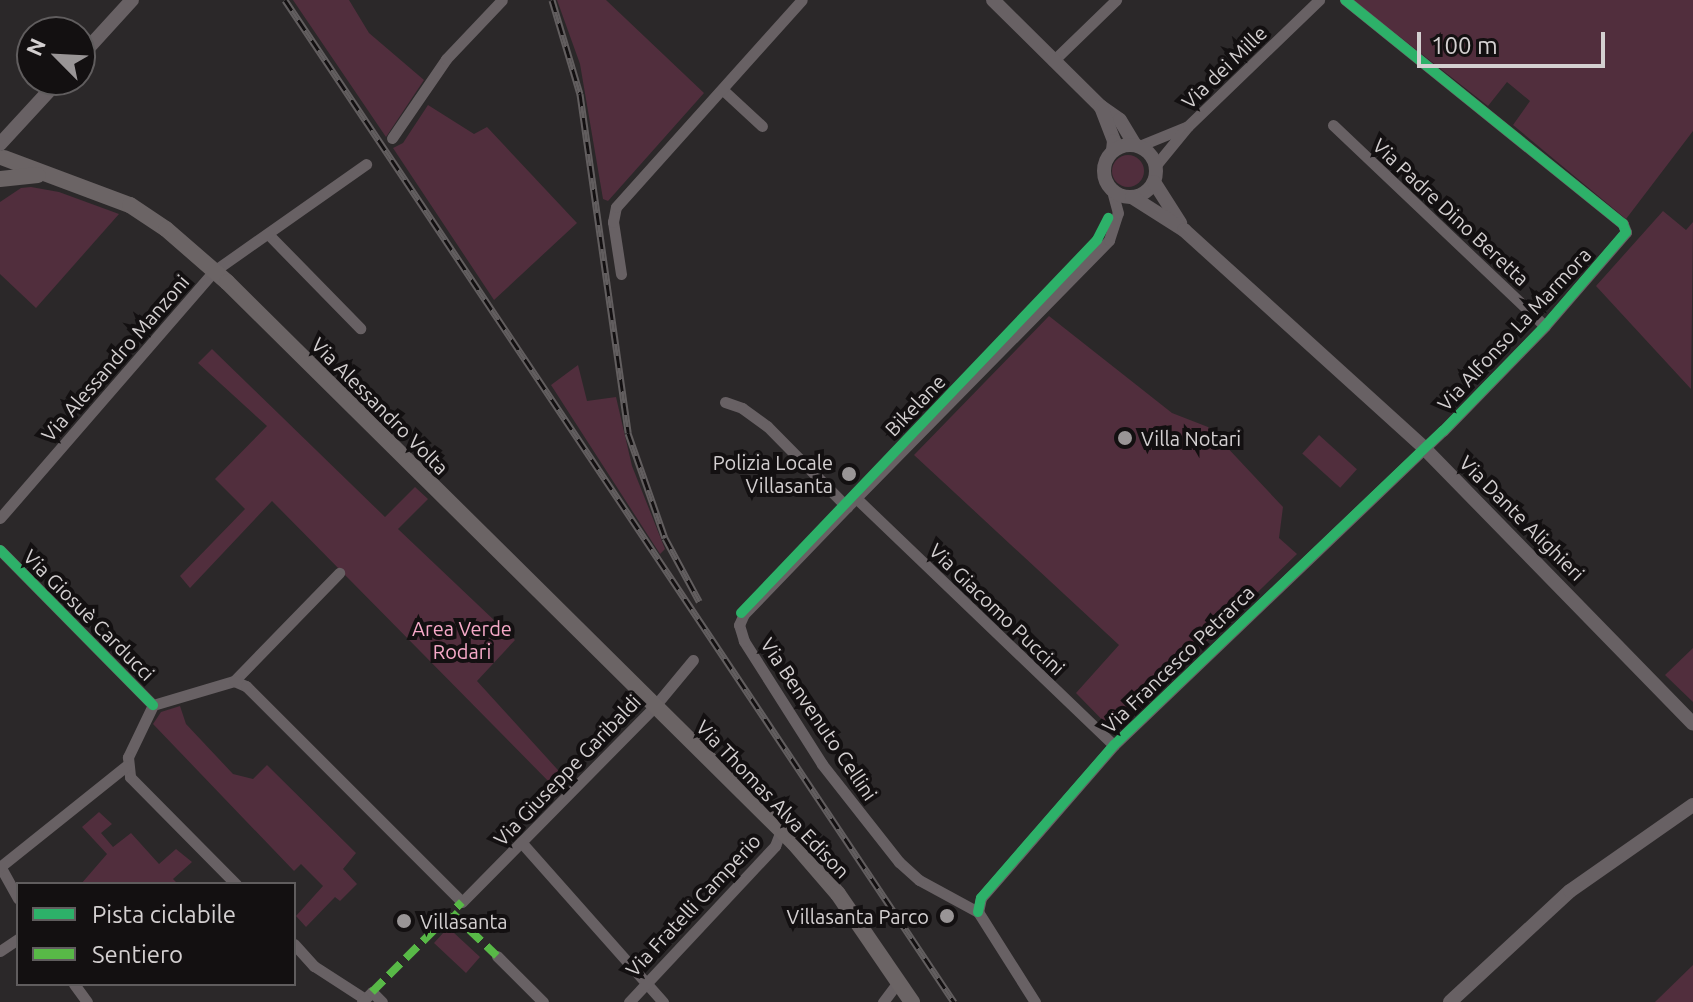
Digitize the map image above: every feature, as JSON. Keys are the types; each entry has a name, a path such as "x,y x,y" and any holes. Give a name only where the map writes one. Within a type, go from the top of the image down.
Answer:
{"main road":[{"name":"Via Alessandro Volta","path":"1,151 48,175 90,188 143,212 214,271 654,707"},
{"name":"Via Alessandro Volta","path":"0,179 5,168 1,151"},
{"name":"Via Alessandro Volta","path":"0,179 20,174 48,175"},
{"name":"Via Thomas Alva Edison","path":"654,707 781,830 838,894 912,1002"}],"street":[{"path":"96,39 132,0"},
{"path":"392,138 446,59 502,0"},
{"path":"621,274 613,222 616,207 802,0"},
{"path":"993,0 1100,106 1120,120 1137,145 1150,154 1156,165 1154,182 1145,192 1132,197 1112,191"},
{"path":"1053,61 1116,0"},
{"name":"Via dei Mille","path":"1156,165 1188,126 1319,0"},
{"name":"Via Alfonso La Marmora","path":"1345,0 1623,224 1626,232 1545,326 1424,448"},
{"path":"723,90 762,126"},
{"path":"1,151 46,96"},
{"path":"725,402 742,408 767,426 847,507 1109,240 1118,213 1112,191 1106,184 1103,166 1113,150 1114,141 1100,106"},
{"name":"Via Padre Dino Beretta","path":"1333,125 1545,326"},
{"name":"Via dei Mille","path":"1137,145 1188,126"},
{"path":"1113,150 1137,145"},
{"name":"Via Alessandro Manzoni","path":"0,518 214,271 366,164"},
{"name":"Via Dante Alighieri","path":"1154,182 1184,230"},
{"name":"Via Dante Alighieri","path":"1132,197 1184,230 1424,448 1690,718"},
{"path":"268,234 360,328"},
{"name":"Via Francesco Petrarca","path":"978,912 981,898 1114,745 1424,448"},
{"name":"Via Giacomo Puccini","path":"856,498 1114,745"},
{"name":"Via Benvenuto Cellini","path":"847,507 744,614 739,625 744,641 822,764 899,862 919,880 978,912 1035,1002"},
{"name":"Via Giosuè Carducci","path":"0,550 153,705 234,681"},
{"path":"234,681 339,573"},
{"name":"Via Giuseppe Garibaldi","path":"234,681 246,686 276,712 462,902 654,707 693,660"},
{"path":"153,705 131,745 126,766 130,777 234,882"},
{"path":"16,895 0,867 126,766"},
{"path":"1626,851 1693,794"},
{"path":"1450,1002 1570,891 1693,805"},
{"name":"Via Fratelli Camperio","path":"629,1002 775,846 781,830"},
{"path":"521,842 663,1002"},
{"path":"296,946 314,966 367,998 382,1002"},
{"path":"497,956 543,1002"},
{"path":"883,1002 898,982"}],"green space":[{"path":"293,0 349,0 369,33 424,80 386,137"},
{"path":"557,0 606,0 704,93 608,201 603,199 580,64"},
{"path":"1353,0 1693,0 1693,131 1626,219 1513,125 1530,101 1507,82 1488,106"},
{"path":"428,105 474,134 487,127 577,223 494,300 393,148 403,143"},
{"path":"1128,155 1139,160 1144,171 1139,182 1128,187 1117,182 1112,171 1117,160"},
{"path":"21,188 59,192 119,214 36,308 0,274 0,202"},
{"path":"1663,211 1686,230 1693,222 1691,389 1596,286"},
{"path":"1049,316 1172,413 1208,427 1283,507 1279,538 1297,554 1114,732 1076,693 1119,645 914,455"},
{"name":"Area Verde Rodari","path":"212,349 385,517 415,487 428,499 398,529 515,640 477,681 567,780 557,790 272,501 190,588 180,576 245,509 215,479 267,426 198,363"},
{"path":"578,365 587,401 616,397 632,466 665,549 660,554 551,385"},
{"path":"1319,435 1357,469 1340,488 1302,454"},
{"path":"1693,648 1693,702 1665,675"},
{"path":"180,706 186,724 233,774 253,779 267,765 356,853 343,869 357,884 340,901 335,897 306,927 296,916 323,886 301,864 294,871 153,724 161,712"},
{"path":"99,812 112,824 101,833 113,847 131,833 159,864 176,849 192,862 173,879 176,882 83,882 107,854 82,827"},
{"path":"453,922 458,926 453,932 480,957 466,973 434,943"},
{"path":"1693,965 1693,1002 1655,1002"}],"railway":[{"path":"285,0 954,1002"},
{"path":"552,0 580,94 628,433 665,538 699,601"}],"marked path":[{"path":"372,992 462,902"},
{"path":"452,913 497,956"}],"cycle path":[{"path":"978,912 981,898 1114,745 1443,431 1545,326 1626,232 1623,224 1345,0"},
{"name":"Bikelane","path":"741,613 1097,240 1108,218"},
{"path":"0,550 153,705"}],"place":[{"name":"Villa Notari","path":"1125,438"},
{"name":"Polizia Locale Villasanta","path":"849,474"},
{"name":"Villasanta Parco","path":"947,916"},
{"name":"Villasanta","path":"404,921"}]}
